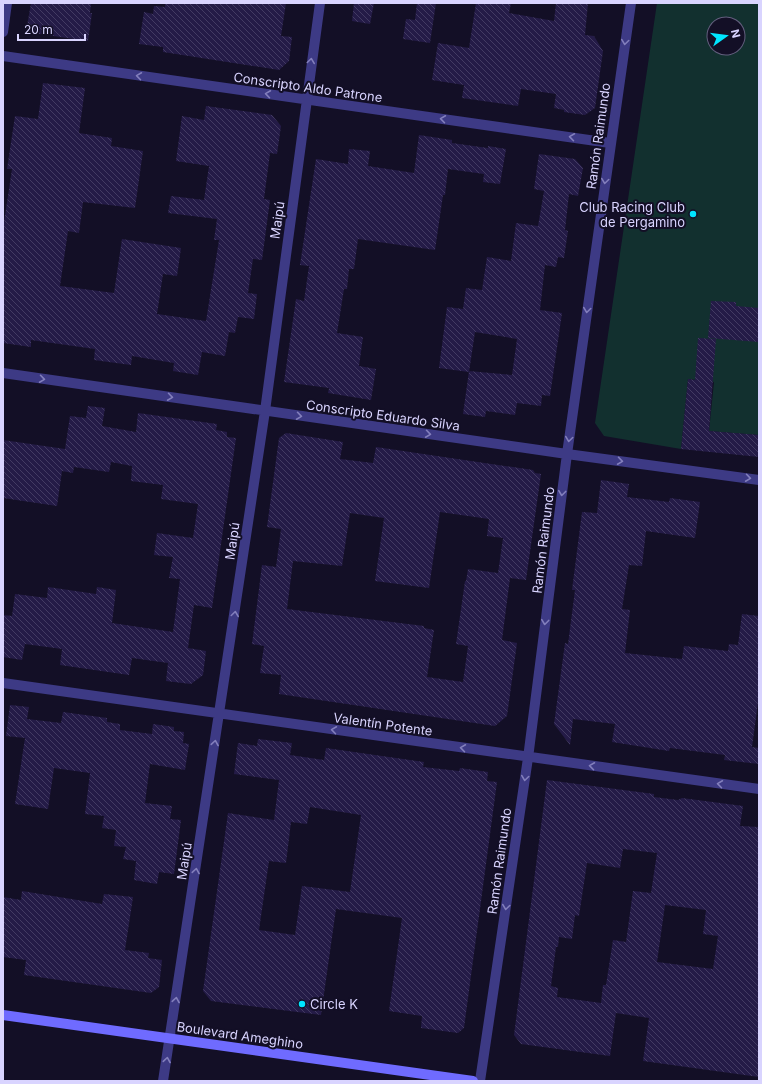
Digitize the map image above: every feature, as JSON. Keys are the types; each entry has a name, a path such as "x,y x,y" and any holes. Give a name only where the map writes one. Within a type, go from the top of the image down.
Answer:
{"main road":[{"name":"Boulevard Ameghino","path":"3,1015 473,1081"}],"street":[{"path":"3,32 7,3"},
{"name":"Maipú","path":"163,1081 265,411 320,3"},
{"name":"Ramón Raimundo","path":"480,1081 528,758 567,454 631,3"},
{"name":"Conscripto Aldo Patrone","path":"3,56 610,143"},
{"name":"Conscripto Eduardo Silva","path":"3,373 759,480"},
{"name":"Valentín Potente","path":"3,683 528,758 759,789"}],"green space":[{"name":"Club Racing Club de Pergamino","path":"657,3 759,3 759,435 709,431 714,382 688,379 681,449 604,436 595,423"}],"building":[{"path":"31,3 91,3 90,13 92,13 88,41 26,32"},
{"path":"165,3 286,3 281,36 292,37 289,61 279,70 163,52 163,47 139,44 144,12 153,14 154,6 165,7"},
{"path":"354,3 374,3 370,24 352,21"},
{"path":"417,3 436,3 430,43 403,39 406,19 415,20"},
{"path":"476,3 511,3 509,13 554,21 556,3 588,3 585,35 594,36 603,51 595,108 585,115 564,112 564,110 554,108 556,94 521,89 518,106 462,98 464,85 432,80 438,43 469,48"},
{"path":"43,83 85,88 79,133 112,138 111,146 143,151 135,208 83,202 79,233 68,231 60,286 114,293 122,239 181,248 177,276 163,274 157,314 206,321 219,240 214,240 217,219 168,213 171,196 204,200 209,166 176,161 182,116 204,120 206,106 272,115 281,126 277,154 270,153 264,199 270,200 262,260 253,259 248,293 257,294 254,319 238,317 235,333 229,332 225,356 202,352 198,375 173,371 174,363 132,356 131,365 94,360 95,349 31,340 31,347 3,343 3,229 12,169 7,169 15,116 38,119"},
{"path":"419,135 452,140 452,143 506,149 500,184 483,182 484,174 448,169 435,250 358,239 354,269 349,269 347,289 344,289 337,333 363,337 359,366 376,369 371,400 328,393 329,388 284,382 296,299 304,301 309,266 300,265 316,159 348,164 349,149 370,151 368,166 414,173"},
{"path":"539,154 575,159 583,168 578,196 569,194 565,230 568,231 564,258 558,257 556,267 545,265 540,310 562,313 550,396 542,395 541,406 517,403 515,415 486,411 485,417 463,414 469,372 439,368 447,307 463,309 466,288 482,290 487,257 511,261 516,223 538,226 544,191 534,189","holes":["475,332 517,339 512,375 469,371"]},
{"path":"711,301 736,302 736,306 759,308 759,342 708,338"},
{"path":"698,338 716,339 709,431 759,435 759,457 681,449 688,379 695,380"},
{"path":"88,406 105,408 102,426 136,432 138,413 217,424 216,430 227,432 227,437 236,438 212,608 194,605 188,648 206,651 203,675 191,684 166,681 168,663 132,658 129,675 60,665 62,649 25,644 22,660 3,657 3,615 12,616 15,594 47,598 48,587 96,594 97,587 116,590 112,623 173,632 180,579 169,578 173,557 154,555 157,533 193,538 198,504 161,499 163,485 131,481 132,466 111,462 109,472 74,467 73,473 62,471 57,506 3,498 3,440 65,449 70,416 86,418"},
{"path":"286,433 343,442 340,459 373,463 376,447 533,470 535,473 541,474 526,580 510,578 502,640 517,643 507,716 495,726 279,694 281,675 260,673 264,646 252,644 262,565 276,567 281,529 267,527 279,438","holes":["440,512 489,519 487,536 503,538 498,573 468,569 456,644 468,646 463,682 427,677 434,630 424,628 424,626 287,609 293,561 342,566 350,513 384,518 375,581 429,588"]},
{"path":"601,480 629,484 627,497 669,502 670,498 700,502 695,538 646,531 642,566 629,565 622,609 630,610 625,653 682,659 684,646 728,651 729,644 738,645 742,614 759,616 759,695 752,747 759,748 759,764 724,760 725,755 670,748 669,751 612,742 615,724 573,719 570,745 554,724 565,643 568,644 575,590 572,590 582,512 597,513"},
{"path":"10,705 29,707 27,719 61,723 63,712 107,718 107,722 120,724 120,730 152,734 153,724 174,727 174,731 184,732 183,743 189,744 185,770 150,764 145,803 172,806 170,819 181,820 174,874 159,872 157,884 134,880 136,861 123,859 126,847 114,846 116,830 102,828 104,816 85,814 90,773 54,768 48,809 15,804 25,738 6,736"},
{"path":"258,739 292,743 290,755 324,760 326,748 424,762 423,767 459,771 460,768 488,772 487,781 497,782 464,1028 458,1033 421,1028 422,1016 389,1011 402,918 336,909 321,1015 211,1001 203,991 228,813 274,820 279,780 234,774 238,743 257,746","holes":["310,807 361,815 350,892 302,886 295,935 259,930 269,861 286,863 291,822 307,824"]},
{"path":"547,780 654,794 654,797 678,800 682,798 743,806 740,826 759,827 759,1077 643,1061 649,1018 616,1013 610,1056 521,1044 514,1035","holes":["623,849 657,853 651,893 633,891 626,942 613,940 606,985 603,985 601,1003 557,997 558,988 551,986 556,947 558,947 559,937 572,939 575,915 579,916 587,863 620,868","665,905 706,910 703,934 718,936 713,969 657,962"]},
{"path":"22,891 102,904 104,894 133,897 125,950 149,953 148,958 162,960 159,987 151,993 24,975 26,960 3,957 3,897 21,900"}],"place":[{"name":"Club Racing Club de Pergamino","path":"693,214"},
{"name":"Circle K","path":"302,1004"}]}
